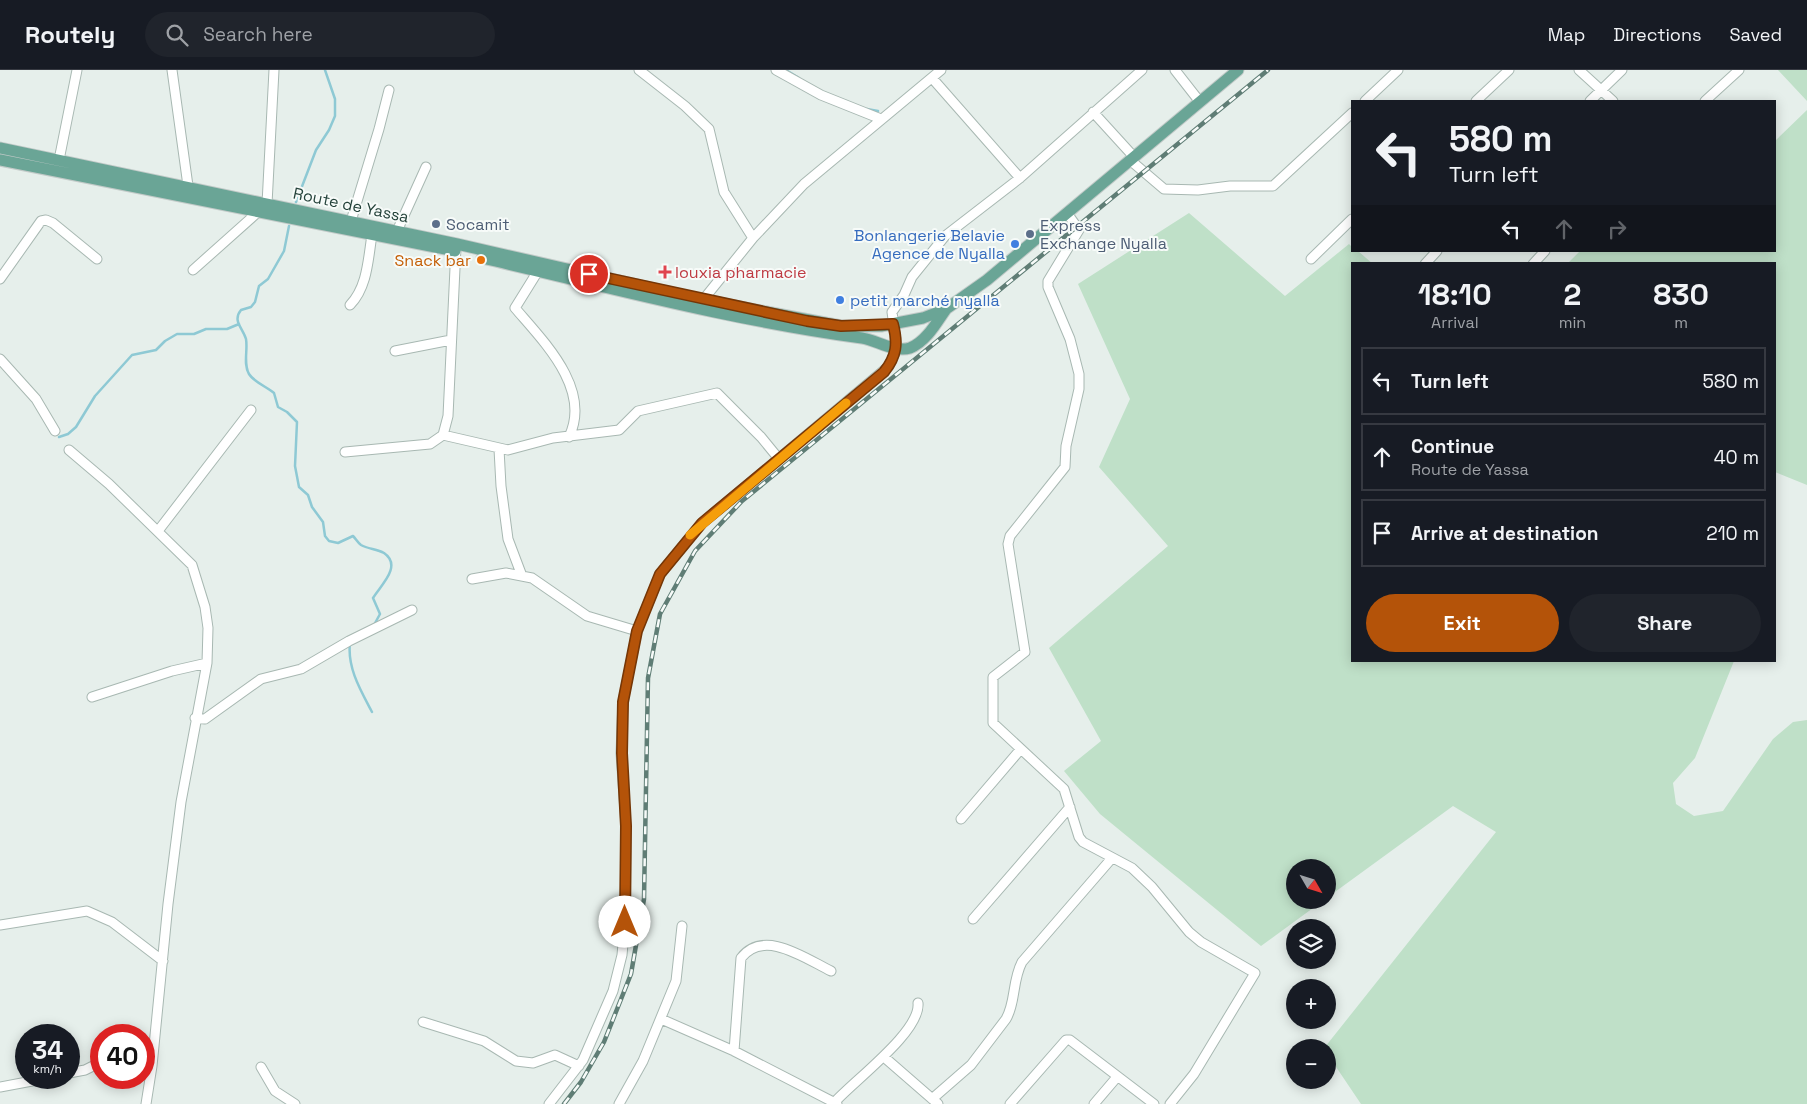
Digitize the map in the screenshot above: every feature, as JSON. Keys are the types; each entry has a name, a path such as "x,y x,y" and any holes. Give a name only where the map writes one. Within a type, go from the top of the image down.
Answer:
{"main road":[{"path":"838,331 923,318 946,309 987,280 1238,70"},
{"name":"Route de Yassa","path":"0,148 59,160 257,212 373,231 456,248 702,304"},
{"name":"Route de Yassa","path":"0,160 189,193 267,204 351,221 373,231 397,231 538,271 838,331"},
{"path":"838,331 897,348 910,348 928,333 946,309"}],"street":[{"path":"59,160 77,70"},
{"path":"172,70 189,193"},
{"path":"193,270 267,204 274,70"},
{"path":"640,70 685,106 708,130 724,192 753,238"},
{"path":"776,70 820,95 881,119"},
{"path":"702,304 753,238 804,184 940,70"},
{"path":"548,1104 579,1066 594,1037 613,991 622,955 625,922 626,826 621,718 637,631 660,574 691,534 884,372 889,366 897,348 892,312 922,262 946,236 1020,178 1142,70"},
{"path":"1175,70 1200,102"},
{"path":"1366,100 1398,70"},
{"path":"1477,100 1509,70"},
{"path":"1579,70 1612,100"},
{"path":"1591,100 1622,70"},
{"path":"1706,100 1739,70"},
{"path":"932,78 1020,178"},
{"path":"351,221 380,130 389,90"},
{"path":"1093,112 1132,158 1164,189 1198,190 1230,186 1273,186 1351,114"},
{"path":"397,231 426,167"},
{"path":"1067,213 1079,230 1051,276 1048,287 1070,339 1079,374 1079,390 1067,438 1065,467 1010,536 1008,551 1025,652 993,677 993,722 1020,750 1064,789 1079,837 1091,847 1138,873 1175,913 1183,926 1201,942 1256,973 1194,1074 1170,1104"},
{"path":"0,279 41,221 46,220 53,223 97,258"},
{"path":"1310,259 1351,220"},
{"path":"350,305 357,298 364,283 373,231"},
{"path":"345,452 430,444 443,435 448,416 456,248"},
{"path":"1426,262 1436,252"},
{"path":"1535,262 1544,252"},
{"path":"538,271 516,308 553,350 567,379 575,405 572,430 569,437"},
{"path":"395,351 451,340"},
{"path":"0,358 36,398 55,431"},
{"path":"443,435 508,450 537,441 619,430 638,411 717,393 756,432 779,459"},
{"path":"158,531 251,410"},
{"path":"499,449 501,486 508,539 522,576"},
{"path":"69,450 158,531 192,565 205,607 208,638 207,663 195,718 174,858 154,1024"},
{"path":"472,579 506,573 539,581 587,616 637,631"},
{"path":"195,718 205,719 261,680 293,673 349,641 412,610"},
{"path":"92,697 172,671 207,663"},
{"path":"961,819 1020,750"},
{"path":"974,919 1070,806"},
{"path":"884,1057 935,1102 971,1065 1006,1020 1010,1013 1015,975 1022,962 1112,858"},
{"path":"0,925 87,911 112,922 163,961"},
{"path":"620,1104 638,1071 662,1018 679,972 682,926"},
{"path":"734,1051 741,958 747,951 760,945 777,946 831,971"},
{"path":"662,1018 734,1051 835,1103 884,1057 917,1016 918,1003"},
{"path":"423,1022 484,1041 516,1061 532,1063 554,1056 579,1066"},
{"path":"1010,1104 1066,1040 1070,1040 1154,1104"},
{"path":"261,1067 275,1091 295,1104"},
{"path":"1094,1104 1117,1076"},
{"path":"0,1087 15,1084"},
{"path":"146,1104 147,1089"}],"green space":[{"path":"1778,70 1807,70 1807,101"},
{"path":"1807,110 1807,485 1776,472 1776,262 1569,262 1579,252 1776,252 1776,140"},
{"path":"1189,213 1285,296 1349,244 1351,252 1359,252 1371,262 1351,262 1351,662 1734,662 1695,758 1673,783 1676,804 1694,816 1723,811 1773,739 1793,722 1807,720 1807,1104 1361,1104 1336,1067 1336,1039 1331,1039 1496,832 1453,806 1336,891 1336,859 1286,859 1286,909 1312,909 1298,919 1286,919 1286,928 1261,946 1100,814 1064,771 1101,741 1049,648 1168,546 1099,467 1130,399 1078,284"}],"waterway":[{"path":"296,202 316,150 329,130 335,116 335,99 325,70"},
{"path":"786,70 799,78"},
{"path":"867,109 878,111"},
{"path":"289,226 284,251 268,279 259,286 255,302 251,307 241,310 239,314 238,321 246,339 246,366 251,377 274,393 278,407 287,412 297,422 295,466 299,487 308,495 312,507 323,522 325,536 329,541 338,543 353,536 361,545 384,553 389,558 391,570 373,598 380,614 374,625"},
{"path":"59,437 68,434 76,427 95,396 132,355 156,350 165,341 177,334 194,334 206,329 227,329 239,324"},
{"path":"350,643 353,670 359,688 372,712"}],"railway":[{"path":"564,1104 581,1082 604,1042 631,974 644,899 648,678 660,614 695,551 742,501 1268,70"}],"slow traffic":[{"path":"690,535 846,403"}],"place":[{"name":"Socamit","path":"436,224"},
{"name":"Express Exchange Nyalla","path":"1030,234"},
{"name":"Bonlangerie Belavie Agence de Nyalla","path":"1015,244"},
{"name":"Snack bar","path":"481,260"},
{"name":"louxia pharmacie","path":"665,272"},
{"name":"petit marché nyalla","path":"840,300"}],"route":[{"path":"589,274 807,321 841,326 881,326 893,324 897,341 897,348 893,358 884,372 702,523 660,574 637,631 621,718 626,826 625,922"}]}
